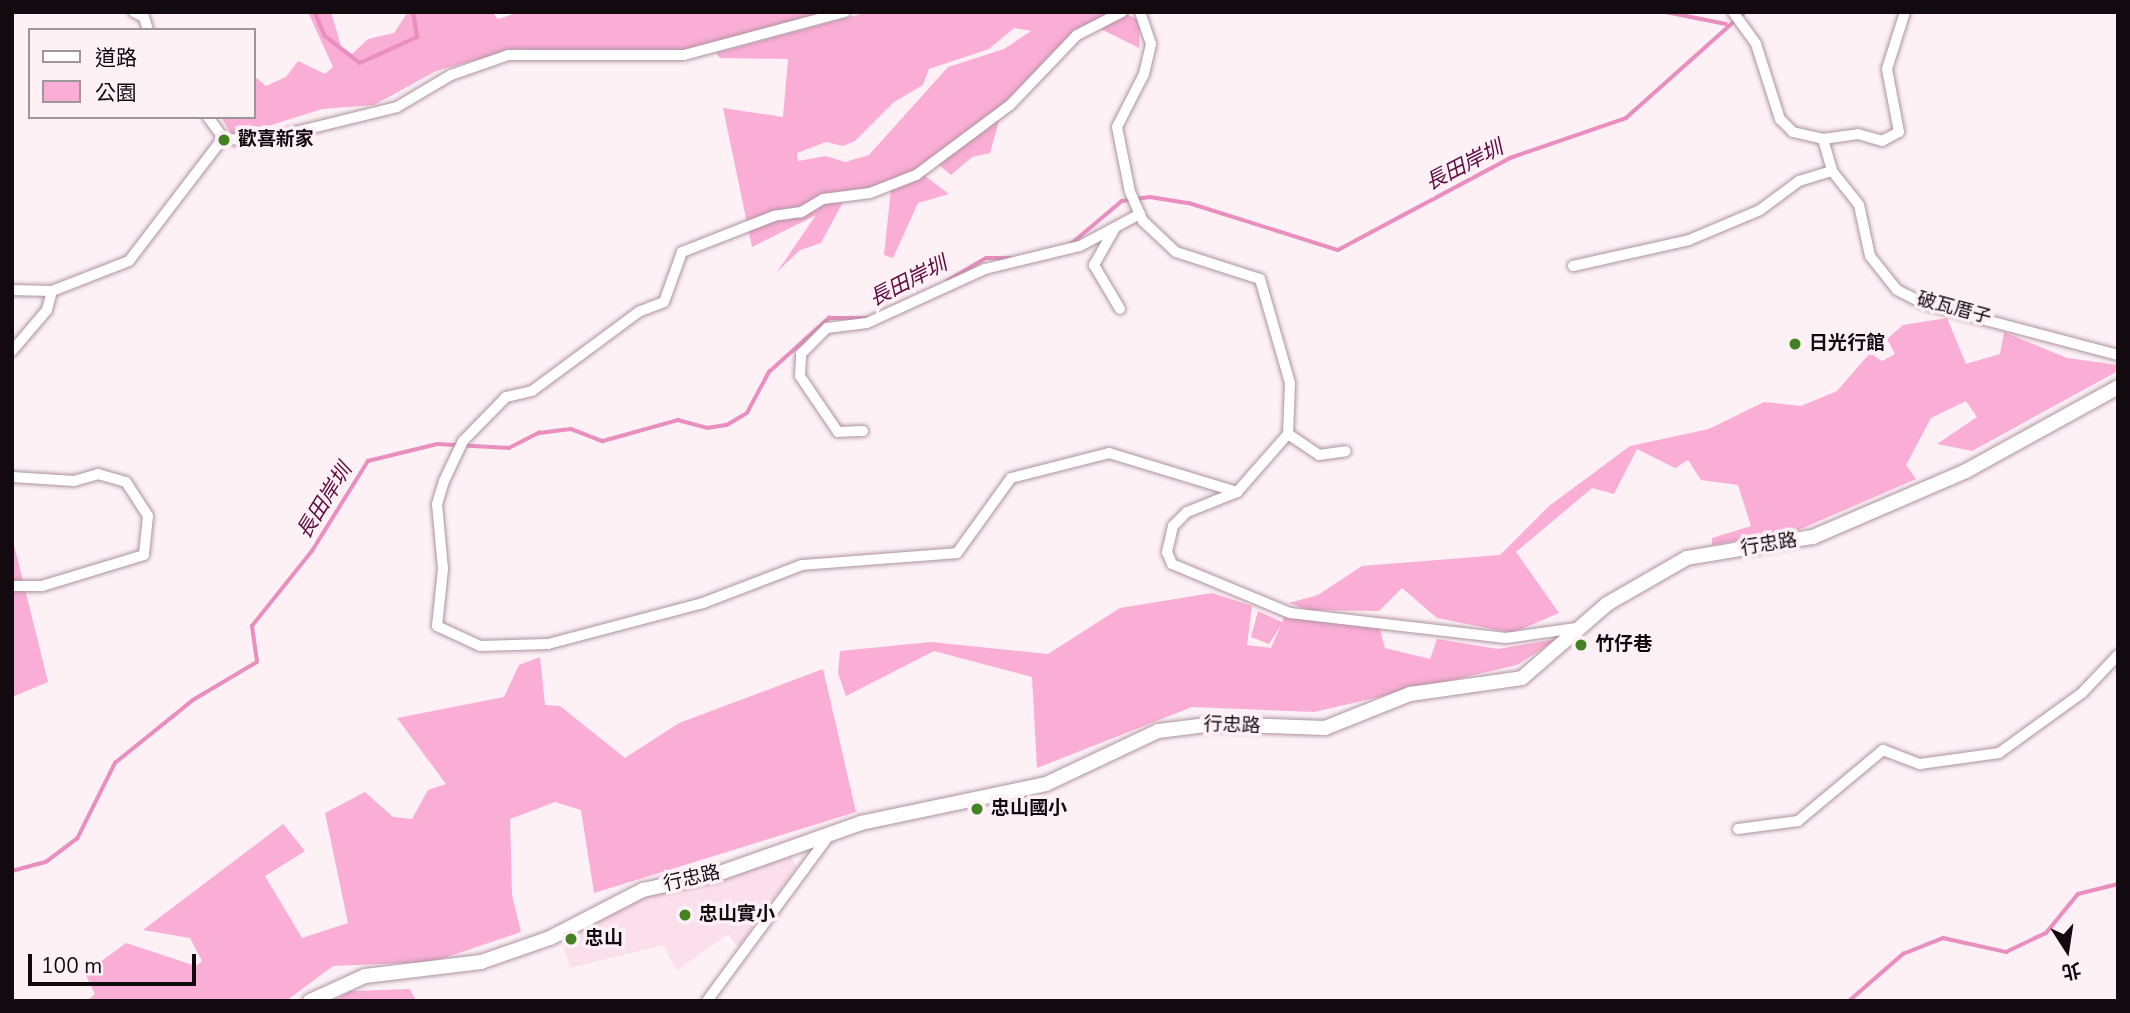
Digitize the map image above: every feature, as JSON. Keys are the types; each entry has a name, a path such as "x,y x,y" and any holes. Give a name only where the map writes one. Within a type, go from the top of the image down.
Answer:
{"street":[{"path":"134,12 145,16 148,28"},
{"path":"209,119 223,138 255,142 397,107 451,75 508,55 684,55 845,12"},
{"path":"1122,12 1077,35 1010,105 916,176 870,193 823,199 801,212 774,216 682,253 664,302 640,311 532,390 506,397 463,441 444,481 437,504 443,569 437,626 504,650 548,644 703,603 802,565 957,553 1012,478 1109,453 1237,492"},
{"path":"1140,12 1151,44 1144,75 1117,127 1130,192 1138,211 1176,252 1260,279 1288,368 1288,434 1237,492 1187,512 1173,526 1167,552 1183,573 1290,612 1506,638 1576,628"},
{"path":"1733,12 1745,27 1780,119 1793,132 1823,139 1858,134 1882,141 1899,132 1887,69 1905,12"},
{"path":"12,290 51,291 129,261 223,138"},
{"name":"破瓦厝子","path":"1823,139 1832,171 1859,205 1870,256 1897,290 1926,304 2118,355"},
{"path":"1573,266 1689,240 1760,210 1799,181 1832,171"},
{"path":"863,430 838,432 800,376 801,354 827,328 867,323 985,269 1080,246 1138,211"},
{"path":"1120,309 1094,265 1122,220"},
{"path":"12,351 47,310 51,291"},
{"name":"行忠路","path":"310,1001 365,976 481,962 550,938 643,890 720,873 892,814 1065,778 1158,731 1214,724 1325,729 1410,694 1522,678 1536,671 1576,628 1687,558 1813,537 1966,471 2118,387"},
{"path":"1288,434 1319,455 1346,451"},
{"path":"12,477 74,481 98,474 126,482 148,516 144,555 42,586 12,586"},
{"path":"1738,829 1798,821 1882,750 1920,764 1999,753 2082,693 2118,655"},
{"path":"707,1001 828,837"}],"shaded area":[{"name":"忠山實小","path":"791,857 797,867 738,947 728,934 677,971 663,945 570,968 561,938 643,897"}],"green space":[{"path":"308,12 331,12 341,46 352,54 368,39 394,33 408,12 492,12 498,19 520,12 831,12 695,50 644,56 514,49 436,71 374,105 322,109 233,137 222,119 256,119 256,78 266,86 286,77 298,61 325,74 333,67"},
{"path":"868,12 1123,12 1140,21 1139,48 1099,28 1086,34 1000,117 990,153 972,157 951,175 939,165 932,168 925,176 949,194 918,203 893,258 884,255 891,189 843,202 821,243 800,250 777,272 816,215 752,247 723,108 783,117 788,59 720,58 716,53","holes":["1014,28 1031,31 1004,49 948,67 869,155 845,162 826,156 798,161 797,153 826,142 843,146 855,141 894,102 923,85 929,69 989,49"]},
{"path":"1947,318 1966,364 2000,354 2004,332 2067,358 2118,365 2118,371 1972,451 1937,444 1977,417 1966,401 1931,418 1906,465 1916,479 1796,531 1712,545 1712,538 1751,526 1738,485 1701,480 1688,460 1675,468 1637,449 1614,494 1592,488 1516,552 1559,613 1512,633 1437,618 1402,588 1379,611 1308,610 1289,603 1318,595 1362,566 1500,555 1549,506 1630,446 1709,429 1764,402 1801,406 1837,391 1870,353 1882,361 1895,354 1887,339 1903,325"},
{"path":"12,537 48,682 12,697"},
{"path":"1212,593 1252,606 1247,645 1271,648 1281,625 1269,644 1251,637 1258,611 1282,622 1285,616 1379,626 1385,648 1430,659 1437,639 1498,649 1557,639 1517,665 1314,712 1192,707 1037,768 1032,677 934,651 846,696 838,673 840,651 931,642 1048,654 1120,608"},
{"path":"540,657 545,705 560,706 625,758 679,723 823,669 856,812 594,893 581,810 555,802 510,819 512,895 521,932 432,962 333,966 286,1001 87,1001 95,994 85,973 126,943 196,966 202,961 190,938 143,930 283,824 305,851 265,876 302,938 348,923 325,813 365,792 393,817 412,819 428,790 446,784 397,718 504,697 519,665"},
{"path":"410,989 416,1001 337,999 351,991"}],"waterway":[{"path":"315,12 325,36 360,63 417,37 413,12"},
{"path":"1666,12 1726,24"},
{"name":"長田岸圳","path":"1072,243 1122,201 1150,197 1189,203 1338,250 1510,158 1626,118 1745,12"},
{"name":"長田岸圳","path":"1923,12 1939,12"},
{"name":"長田岸圳","path":"947,281 986,258 1010,258"},
{"name":"長田岸圳","path":"12,871 46,862 77,839 115,763 193,700 257,662 252,626 312,551 368,461 437,444 509,448 539,433 571,429 603,441 678,420 707,428 727,425 747,413 769,372 829,318 867,318"},
{"path":"1849,1001 1903,954 1943,938 2006,952 2046,933 2078,894 2118,884"}],"place":[{"name":"歡喜新家","path":"224,140"},
{"name":"日光行館","path":"1795,344"},
{"name":"竹仔巷","path":"1581,645"},
{"name":"忠山國小","path":"977,809"},
{"name":"忠山實小","path":"685,915"},
{"name":"忠山","path":"571,939"}]}
